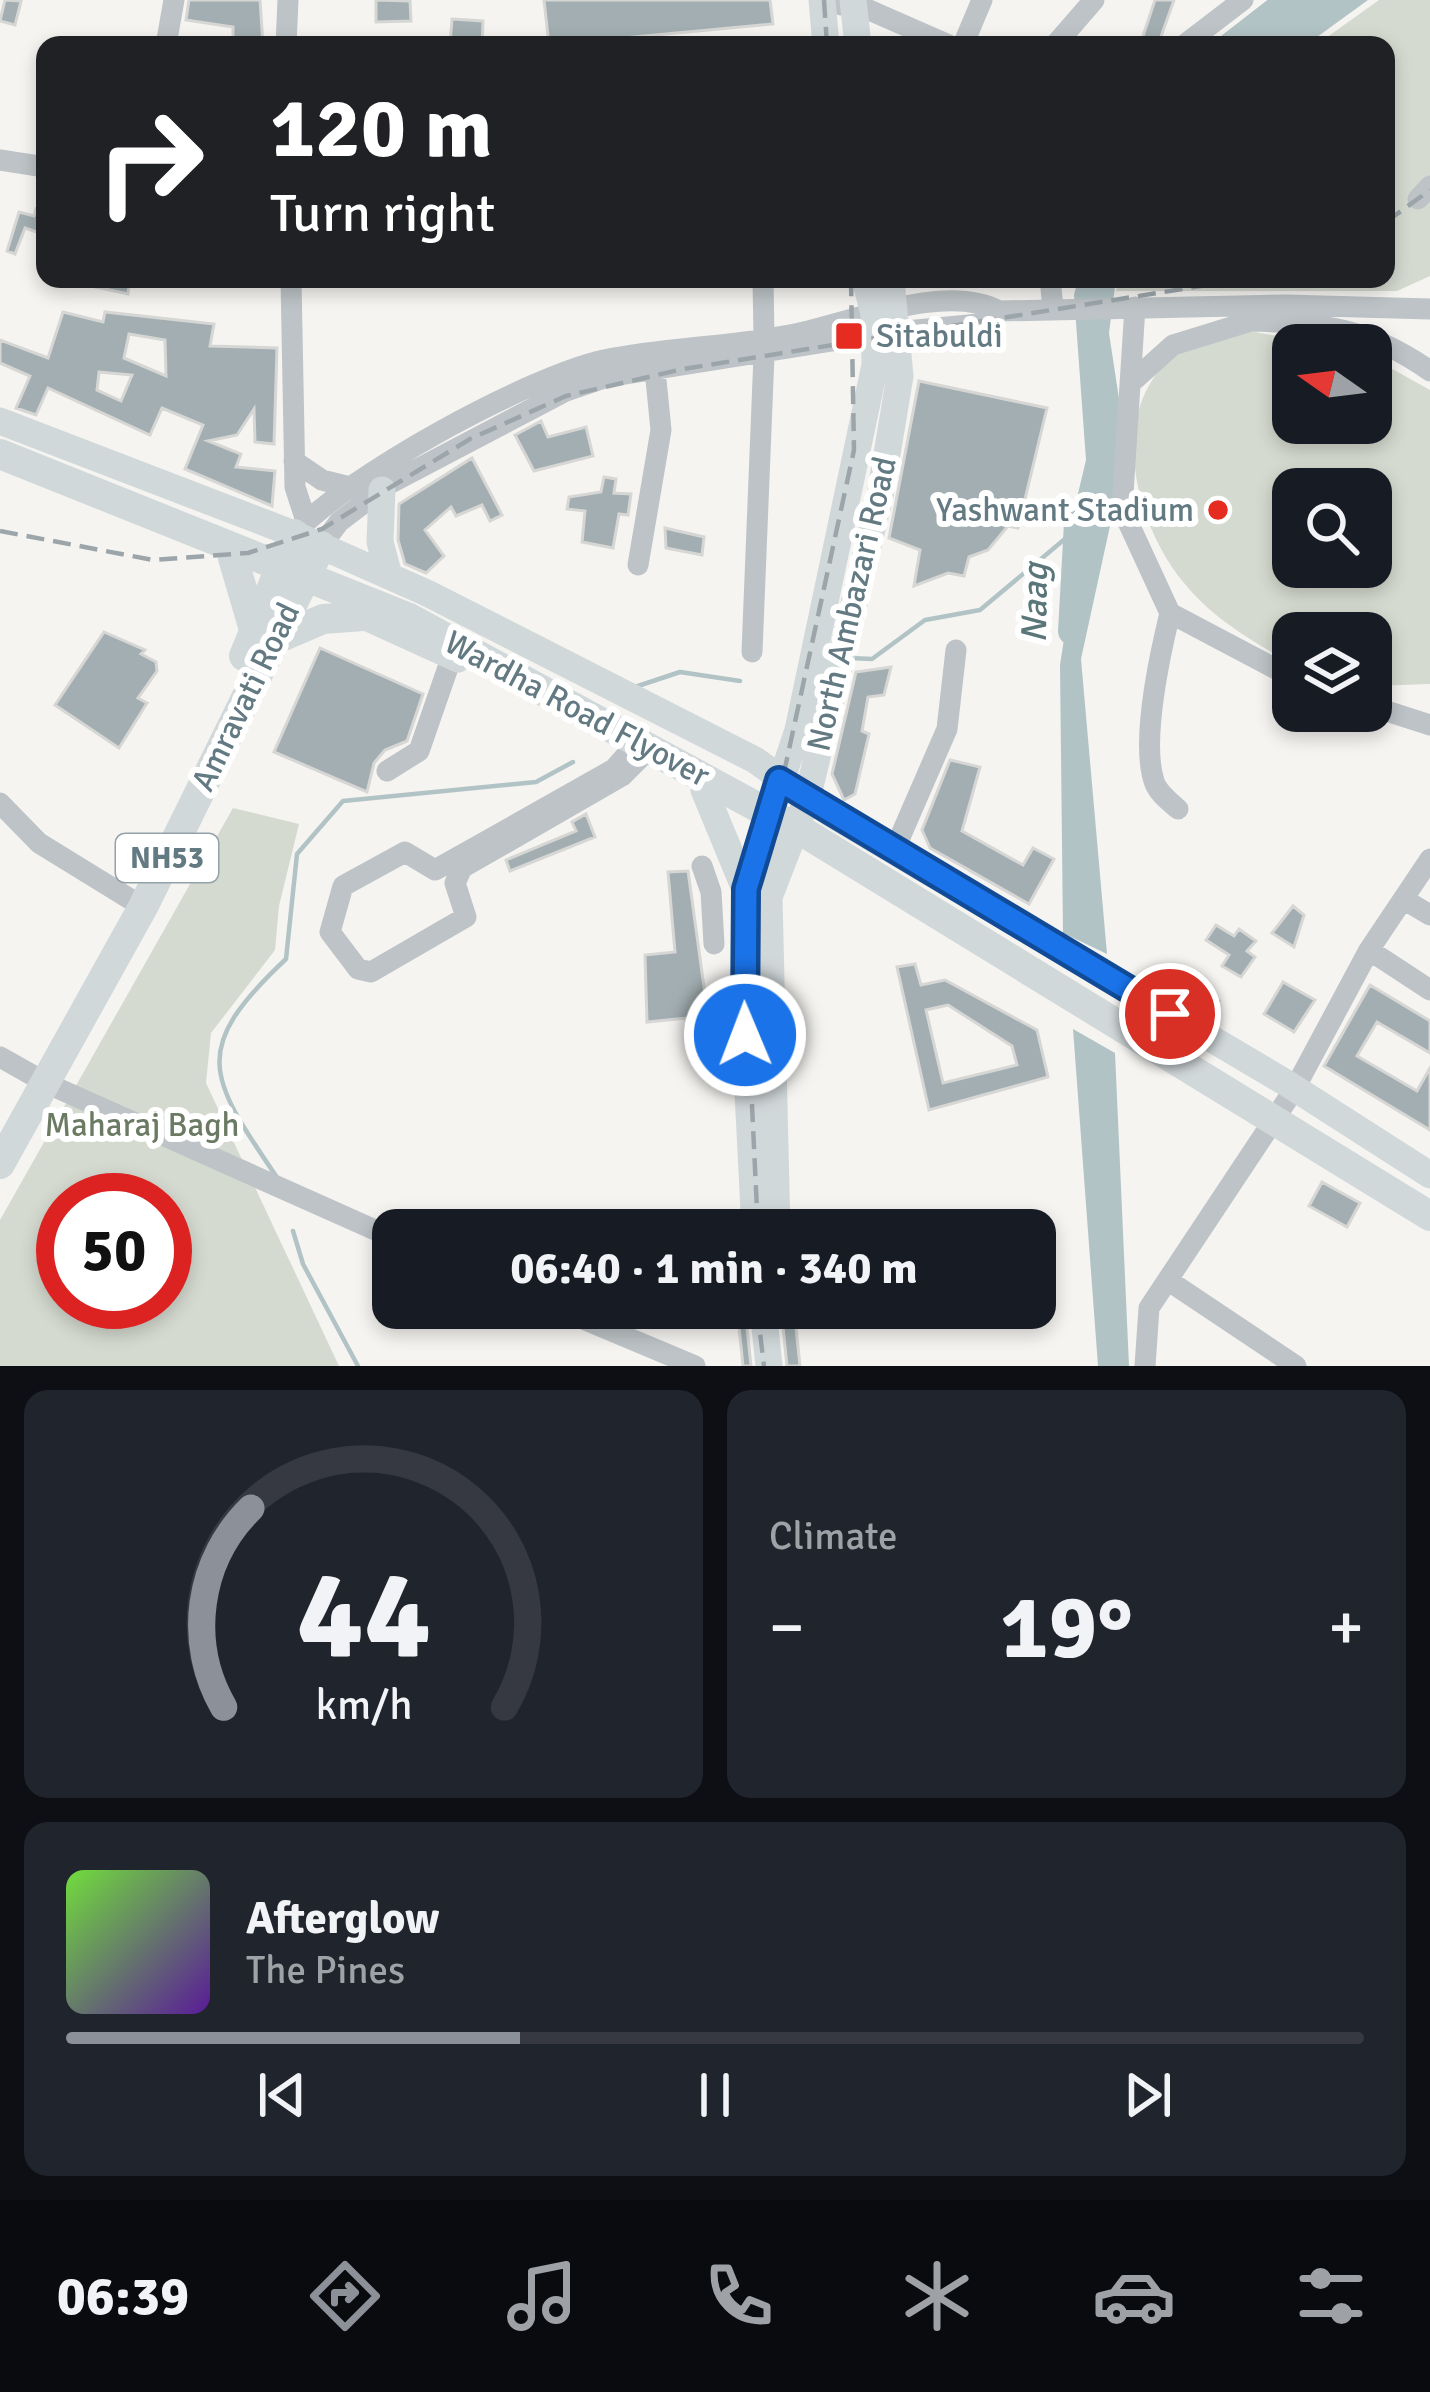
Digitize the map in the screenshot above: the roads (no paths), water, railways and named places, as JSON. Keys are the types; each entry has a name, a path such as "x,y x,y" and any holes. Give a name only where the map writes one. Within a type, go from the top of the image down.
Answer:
{"highway":[{"name":"Wardha Road Flyover","path":"0,442 344,573 435,616 837,836 1430,1200"},
{"name":"Wardha Road Flyover","path":"0,454 409,618 805,833 1430,1216"},
{"name":"Amravati Road","path":"0,1164 135,903 264,637 307,535"},
{"path":"232,558 264,637 323,619 363,616"},
{"name":"Amravati Road","path":"0,1127 40,1079"}],"main road":[{"path":"857,1 858,36"},
{"path":"823,4 825,36"},
{"path":"869,288 886,322"},
{"path":"886,322 890,288"},
{"name":"North Ambazari Road","path":"770,1209 764,1193 743,995 746,891 795,741 886,322"},
{"name":"North Ambazari Road","path":"760,1209 769,899 807,799 880,496 900,376 886,322"},
{"path":"0,421 307,535 754,760 807,799 1295,1088 1430,1174"},
{"path":"0,466 232,558 452,656 704,790 1430,1228"},
{"path":"382,490 380,542 388,576"},
{"path":"754,760 795,741"},
{"path":"817,761 832,814"},
{"path":"704,790 746,891"},
{"path":"765,1329 769,1366"},
{"path":"783,1329 784,1366"}],"street":[{"path":"168,36 174,0"},
{"path":"286,36 287,0"},
{"path":"967,36 982,0"},
{"path":"1063,36 1094,0"},
{"path":"1196,36 1243,0"},
{"path":"823,4 857,1 931,36"},
{"path":"0,160 36,166"},
{"path":"291,288 295,488 307,535"},
{"path":"752,652 763,288"},
{"path":"1054,288 1062,308"},
{"path":"1223,306 1251,321"},
{"path":"1130,307 1133,381 1123,509 1170,613 1154,714 1152,776 1156,788 1178,809"},
{"path":"307,535 339,522 382,490 566,391 886,322 978,324 999,311 1062,308 1430,310"},
{"path":"1133,381 1172,345 1251,321 1346,327 1395,346 1430,371"},
{"path":"307,535 350,488 541,381 602,360 764,347"},
{"path":"638,565 662,430 656,370"},
{"path":"294,461 322,480 350,488"},
{"path":"1170,613 1272,667"},
{"path":"894,851 947,729 956,650"},
{"path":"387,771 419,751 452,656"},
{"path":"1392,713 1430,725"},
{"path":"435,870 636,754"},
{"path":"455,883 462,868 622,776 636,754"},
{"path":"0,802 39,843 135,903"},
{"path":"405,852 455,883 466,917 371,972 358,969 328,925 343,886 405,852"},
{"path":"1145,1366 1150,1308 1295,1088 1369,950 1430,859"},
{"path":"703,866 711,892 714,944"},
{"path":"711,892 746,891"},
{"path":"1403,899 1430,915"},
{"path":"1369,950 1430,990"},
{"path":"0,1057 372,1229"},
{"path":"1169,1281 1295,1366"},
{"path":"607,1329 694,1366"}],"waterway":[{"path":"1241,36 1287,0"},
{"name":"Naag","path":"1070,632 1076,523"},
{"path":"850,658 872,659 925,620 980,610 1072,533"},
{"path":"635,687 680,672 740,681"},
{"path":"276,1176 235,1113 220,1064 223,1041 234,1017 286,959 297,854 343,801 536,782 573,762"},
{"path":"293,1231 303,1264 358,1366"}],"railway":[{"path":"824,0 826,36"},
{"path":"1395,215 1430,190"},
{"path":"757,1209 750,1064 752,920 854,450 851,288"},
{"path":"0,531 153,560 248,553 322,529 470,439 566,396 683,369 1189,288"},
{"path":"760,1329 764,1366"}],"place":[{"name":"Sitabuldi","path":"849,336"},
{"name":"Yashwant Stadium","path":"1218,510"}],"park label":[{"name":"Maharaj Bagh","path":"142,1125"}]}
